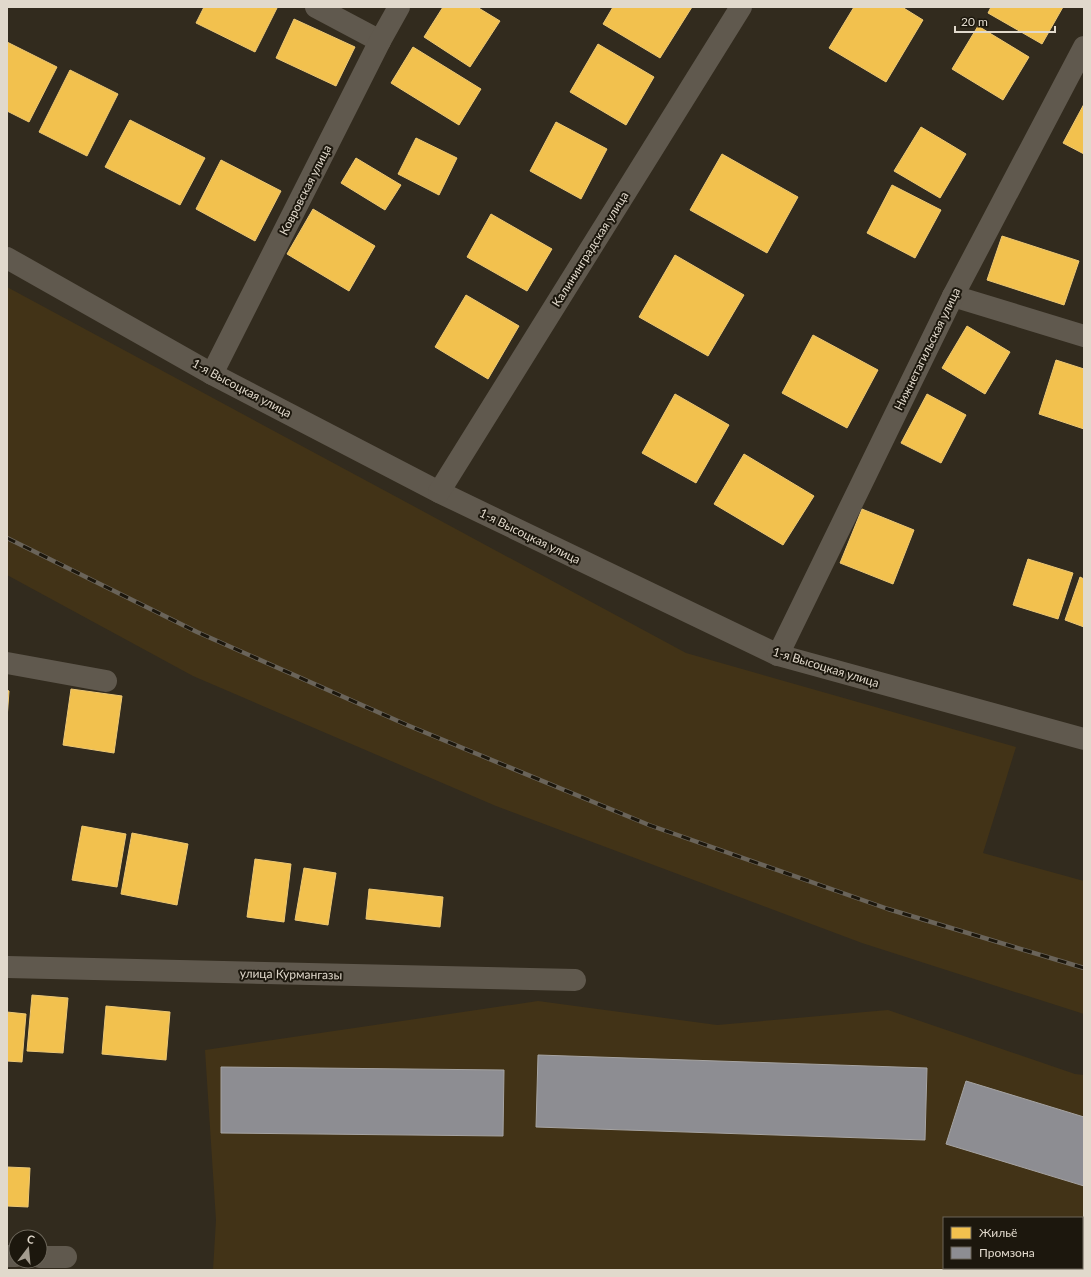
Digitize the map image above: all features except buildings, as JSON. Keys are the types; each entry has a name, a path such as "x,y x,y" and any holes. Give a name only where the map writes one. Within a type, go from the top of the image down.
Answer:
{"street":[{"path":"316,7 380,41"},
{"name":"Ковровская улица","path":"212,374 380,41 399,7"},
{"name":"Калининградская улица","path":"439,492 741,7"},
{"name":"Нижнетагильская улица","path":"778,655 953,296 1084,47"},
{"name":"1-я Высоцкая улица","path":"7,258 212,374 439,492 778,655 1084,740"},
{"path":"953,296 1084,336"},
{"path":"7,663 106,681"},
{"name":"улица Курмангазы","path":"7,967 575,980"},
{"path":"48,1256 66,1257"}],"shaded area":[{"path":"7,287 686,653 1016,747 983,853 1084,881 1084,1014 862,943 496,806 193,676 7,575"},
{"path":"538,1001 717,1025 888,1010 1075,1074 1084,1075 1084,1270 213,1270 216,1220 205,1050"}],"railway":[{"path":"7,538 197,632 407,725 649,825 888,909 1084,968"}]}
